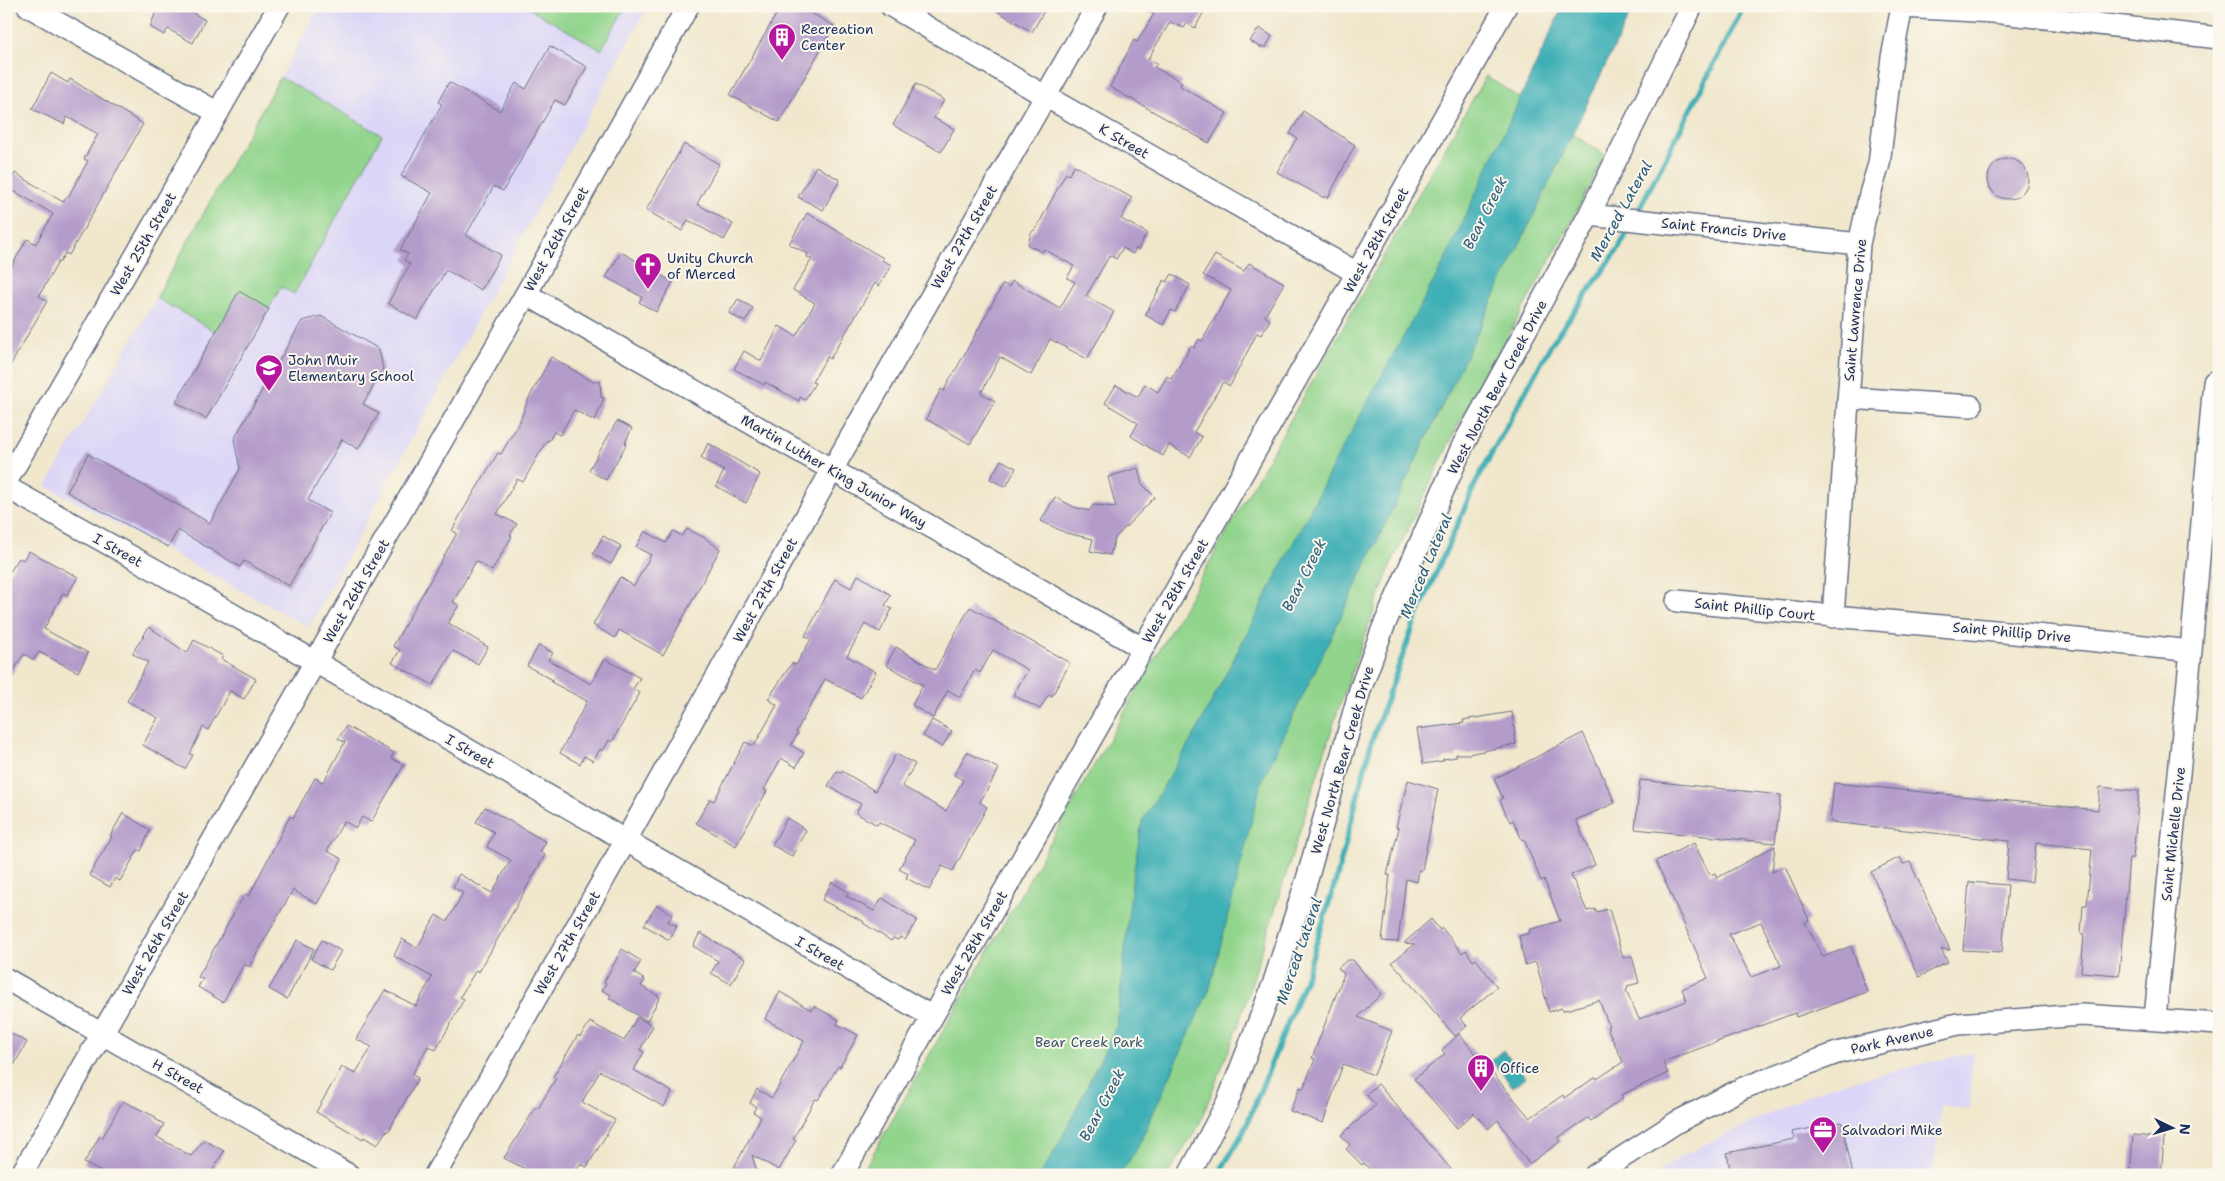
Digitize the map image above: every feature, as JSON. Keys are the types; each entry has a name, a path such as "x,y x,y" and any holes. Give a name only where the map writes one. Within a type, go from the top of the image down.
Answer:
{"street":[{"path":"28,6 218,114"},
{"name":"West 25th Street","path":"6,482 279,6"},
{"name":"West 26th Street","path":"21,1175 526,294 688,6"},
{"name":"K Street","path":"891,6 1045,96 1357,273"},
{"name":"West 27th Street","path":"435,1175 626,840 832,470 1097,6"},
{"name":"West 28th Street","path":"842,1175 1357,273 1506,6"},
{"name":"West North Bear Creek Drive","path":"1189,1175 1228,1101 1273,985 1308,876 1360,690 1383,628 1463,445 1597,216 1692,6"},
{"path":"1902,7 1994,9 2219,38"},
{"name":"Saint Lawrence Drive","path":"1833,617 1859,244 1879,164 1892,57 1902,7"},
{"name":"Saint Francis Drive","path":"1597,216 1859,244"},
{"name":"Martin Luther King Junior Way","path":"526,294 1142,648"},
{"name":"Saint Michelle Drive","path":"2155,1018 2191,651 2214,382"},
{"path":"1848,398 1971,406"},
{"name":"I Street","path":"6,488 315,662 932,1016"},
{"name":"Saint Phillip Court","path":"1678,601 1833,617"},
{"name":"Saint Phillip Drive","path":"1833,617 2022,632 2191,651"},
{"name":"H Street","path":"6,979 349,1175"},
{"name":"Park Avenue","path":"1595,1175 1676,1122 1736,1092 1837,1053 1958,1024 2082,1014 2219,1024"}],"shaded area":[{"name":"John Muir Elementary School","path":"320,6 648,6 309,627 46,486 156,298"},
{"path":"1973,1052 1969,1109 1941,1105 1933,1175 1655,1175 1685,1154 1827,1087"}],"green space":[{"path":"525,6 626,6 601,50"},
{"name":"Bear Creek Park","path":"1486,76 1605,155 1570,224 1454,433 1389,569 1338,710 1237,1029 1198,1127 1167,1175 861,1175"},
{"path":"280,77 382,135 294,294 281,287 246,349 156,298"}],"water":[{"name":"Bear Creek","path":"1563,6 1634,6 1261,783 1210,988 1136,1151 1119,1175 1040,1175 1058,1146 1117,1025 1132,881 1142,822 1196,732 1338,456 1443,264"},
{"path":"1503,1050 1526,1077 1513,1087 1491,1060"}],"building":[{"path":"158,6 181,6 205,20 193,43 168,29 164,35 150,27"},
{"name":"Recreation Center","path":"781,6 799,6 834,26 779,122 730,95"},
{"path":"989,6 1047,6 1032,32"},
{"path":"1136,6 1207,6 1195,28 1187,23 1184,28 1170,22 1148,59 1157,64 1154,67 1182,82 1180,86 1227,113 1209,143 1110,87 1134,40 1137,42 1154,14"},
{"path":"1259,28 1272,36 1266,47 1260,47 1250,41"},
{"path":"550,46 587,67 565,105 555,100 503,191 494,186 466,235 501,255 481,290 446,270 417,320 388,303 410,264 404,260 408,254 400,250 432,193 401,176 442,104 438,102 449,82 500,111 516,83 526,89"},
{"path":"51,73 68,83 70,79 143,124 69,255 65,253 60,262 58,262 39,296 47,301 6,373 6,276 27,239 36,244 53,214 7,187 15,173 63,202 68,197 88,161 84,159 98,134 67,117 64,124 32,109"},
{"path":"916,84 944,100 934,118 954,129 941,152 893,125"},
{"path":"1303,111 1355,145 1328,198 1325,196 1324,198 1277,172 1297,138 1290,134"},
{"path":"684,144 719,164 697,204 733,224 724,240 688,220 682,231 646,210"},
{"path":"2012,159 2019,162 2025,168 2028,179 2027,187 2019,196 2012,199 2004,199 1997,196 1989,187 1988,175 1991,168 2000,160"},
{"path":"1074,165 1132,198 1121,219 1147,233 1138,250 1136,248 1133,254 1123,248 1116,259 1110,255 1086,296 1114,312 1087,359 1050,339 1031,375 1000,357 981,393 995,401 970,444 926,419 941,389 944,391 1003,284 1009,287 1012,281 1060,308 1075,282 1067,278 1074,266 1044,249 1042,252 1028,245 1031,233 1037,227 1066,173 1069,175"},
{"path":"816,166 840,180 823,210 798,197"},
{"path":"807,213 883,258 882,260 891,265 879,286 875,283 830,359 827,357 812,382 815,383 805,400 800,397 799,401 765,382 764,385 734,369 744,351 761,361 779,326 796,336 815,303 793,290 812,259 807,257 808,254 789,244"},
{"name":"Unity Church of Merced","path":"621,252 673,282 656,312 639,302 642,297 606,277"},
{"path":"1215,255 1244,271 1249,263 1284,283 1265,316 1270,320 1261,335 1257,333 1230,386 1223,382 1194,432 1202,437 1190,457 1169,445 1163,456 1131,436 1138,423 1105,403 1116,385 1138,397 1145,384 1158,392 1167,376 1171,379 1191,346 1194,348 1199,339 1202,341 1231,290 1203,275"},
{"path":"1172,274 1190,285 1175,312 1171,310 1163,325 1145,315 1164,280 1167,282"},
{"path":"239,291 269,309 206,419 176,402"},
{"path":"738,299 753,308 745,322 729,313"},
{"path":"321,316 379,349 383,369 363,404 379,413 358,449 342,439 308,500 330,513 289,586 244,561 240,567 178,530 168,547 67,492 88,454 210,523 240,469 234,439 302,321"},
{"path":"551,357 592,381 600,381 601,397 604,398 595,421 574,410 560,435 554,432 549,441 547,440 523,482 517,479 497,514 517,524 510,535 512,536 492,571 476,561 453,602 459,605 448,623 488,647 478,664 453,651 433,685 392,663 400,650 393,646 457,533 452,531 462,512 498,453 501,454 520,421 527,402"},
{"path":"617,421 632,428 625,443 627,443 606,480 589,470"},
{"path":"708,443 760,474 746,503 716,486 724,471 701,458"},
{"path":"1001,460 1016,468 1006,487 990,479"},
{"path":"1138,468 1142,484 1155,497 1115,538 1110,555 1090,551 1093,539 1066,533 1041,521 1055,497 1074,507 1089,511 1093,505 1116,507 1108,477"},
{"path":"687,529 705,538 720,549 663,655 619,630 615,638 593,625 620,577 634,586 651,555 636,547 645,531 666,543 673,531 682,536"},
{"path":"603,536 621,546 611,564 593,554"},
{"path":"29,551 78,577 67,595 63,593 44,629 88,653 78,672 39,652 34,660 24,654 6,683 6,578 19,558 23,560"},
{"path":"858,575 891,595 885,605 892,609 880,632 865,624 847,656 876,672 861,698 825,679 796,732 798,733 791,745 804,753 796,767 781,758 764,790 767,791 736,846 696,823 710,799 714,801 745,742 754,746 777,705 768,699 792,663 796,665 811,639 805,636 835,579 851,588"},
{"path":"970,607 1070,663 1052,696 1049,694 1040,709 1013,695 1028,670 993,650 980,673 975,670 960,697 948,690 933,718 912,705 923,685 886,665 896,647 935,670"},
{"path":"149,627 187,653 194,640 223,656 221,659 256,679 244,699 230,691 208,730 203,727 190,754 193,755 185,769 143,745 158,718 127,701 148,662 133,654 133,652"},
{"path":"539,645 553,653 548,660 591,684 605,659 640,678 633,689 640,693 612,742 609,740 603,751 600,749 593,761 584,756 580,764 560,753 587,701 551,682 553,680 527,666"},
{"path":"1512,712 1516,744 1469,754 1456,754 1456,757 1443,759 1443,761 1423,764 1417,729 1464,723 1463,720"},
{"path":"932,720 952,731 942,747 923,736"},
{"path":"346,726 394,753 391,758 404,765 371,822 362,817 356,828 344,821 327,851 342,859 317,904 293,890 249,967 244,964 223,1002 198,987 203,979 198,977 245,894 249,896 290,816 293,818 315,778 322,782 324,781 345,742 338,739"},
{"path":"1583,733 1615,803 1576,820 1595,865 1571,875 1587,911 1595,909 1596,912 1609,909 1623,958 1632,956 1639,983 1627,986 1628,989 1626,990 1639,1019 1687,1001 1682,989 1708,978 1656,861 1694,843 1710,875 1715,873 1717,878 1775,846 1772,872 1785,866 1809,920 1805,922 1823,957 1851,946 1867,992 1796,1017 1795,1013 1663,1062 1668,1073 1621,1095 1623,1098 1591,1121 1588,1118 1558,1138 1561,1141 1529,1164 1498,1120 1488,1129 1474,1113 1457,1128 1414,1079 1445,1054 1442,1050 1459,1034 1530,1118 1563,1095 1564,1098 1623,1062 1607,1027 1609,1026 1599,1000 1570,1009 1563,1010 1562,1008 1549,1012 1536,962 1525,965 1519,936 1530,933 1529,930 1560,921 1544,879 1541,881 1524,839 1522,840 1513,820 1510,822 1504,810 1500,800 1503,798 1494,779","holes":["1761,922 1781,966 1751,977 1729,934"]},
{"path":"967,752 999,769 980,802 987,807 953,871 942,866 929,890 906,878 908,874 899,869 915,840 879,822 877,825 856,813 861,804 828,786 837,771 841,773 842,771 875,791 896,754 915,764 902,786 946,811 963,780 954,775"},
{"path":"1408,780 1438,789 1422,870 1419,870 1417,882 1406,879 1398,942 1382,941 1390,875 1387,875 1399,828 1396,827"},
{"path":"1640,780 1781,795 1775,843 1635,829"},
{"path":"1834,783 2098,810 2100,787 2139,791 2133,858 2129,858 2119,975 2081,972 2084,934 2081,934 2083,905 2087,905 2092,849 2036,843 2032,882 2006,879 2009,841 1830,822"},
{"path":"485,807 546,842 540,852 545,855 479,972 476,970 460,997 464,999 436,1050 428,1046 412,1075 418,1078 388,1132 386,1131 377,1145 316,1112 342,1067 355,1074 372,1047 356,1039 385,990 416,1006 432,977 394,956 402,939 417,948 436,915 447,922 463,893 453,887 459,874 492,893 511,860 487,847 494,832 476,822"},
{"path":"123,813 150,830 141,851 138,850 120,881 115,878 110,887 89,875 112,837 110,836"},
{"path":"787,818 806,830 792,856 772,845"},
{"path":"1900,857 1903,864 1910,862 1950,950 1941,949 1948,962 1919,977 1871,872"},
{"path":"832,882 848,892 846,896 874,911 882,898 917,920 905,940 900,937 898,940 893,938 891,941 864,922 822,900"},
{"path":"1969,882 2008,885 2002,952 1963,950"},
{"path":"657,905 672,915 668,922 677,926 669,940 644,925"},
{"path":"1431,919 1440,930 1442,928 1462,953 1466,950 1473,961 1476,959 1497,987 1460,1018 1467,1026 1455,1036 1392,962 1415,944 1404,943"},
{"path":"700,933 745,959 731,984 711,973 718,961 693,946"},
{"path":"297,940 314,949 287,999 269,989"},
{"path":"322,940 341,951 330,970 311,959"},
{"path":"622,949 641,961 634,973 645,980 641,986 660,997 647,1021 609,998 611,995 602,990 606,983 604,982"},
{"path":"1347,960 1353,960 1381,994 1358,1017 1392,1031 1374,1075 1343,1064 1323,1123 1290,1111 1300,1087 1303,1089 1315,1059 1312,1058 1344,974 1338,968"},
{"path":"780,992 811,1010 814,1006 839,1020 837,1024 858,1035 818,1100 815,1099 793,1139 796,1140 779,1170 752,1155 758,1175 730,1175 761,1117 753,1112 756,1107 750,1103 757,1089 772,1098 804,1041 765,1019"},
{"path":"637,1017 653,1026 640,1050 644,1052 634,1070 672,1092 664,1107 600,1071 582,1102 615,1120 587,1167 580,1164 574,1175 525,1175 527,1170 504,1158 536,1107 538,1109 556,1078 553,1077 578,1035 580,1037 590,1022 624,1041"},
{"path":"6,1031 27,1042 6,1079"},
{"path":"1378,1084 1456,1175 1374,1175 1364,1163 1362,1165 1346,1149 1350,1145 1341,1135 1376,1105 1366,1094"},
{"path":"123,1101 156,1117 155,1119 164,1124 157,1137 191,1156 204,1140 224,1151 210,1175 107,1175 84,1163 100,1136 102,1138"},
{"path":"1842,1122 1853,1175 1731,1175 1727,1153 1794,1139 1792,1132"},
{"path":"2133,1135 2164,1138 2161,1175 2130,1175"}],"waterway":[{"name":"Merced Lateral","path":"1636,215 1744,6"},
{"name":"Merced Lateral","path":"1218,1175 1244,1131 1305,980 1336,880 1372,740 1417,616 1476,482 1552,343 1619,248 1632,223"}],"place":[{"name":"Recreation Center","path":"782,61"},
{"name":"Unity Church of Merced","path":"648,290"},
{"name":"John Muir Elementary School","path":"269,392"},
{"name":"Office","path":"1481,1092"},
{"name":"Salvadori Mike","path":"1823,1154"}]}
